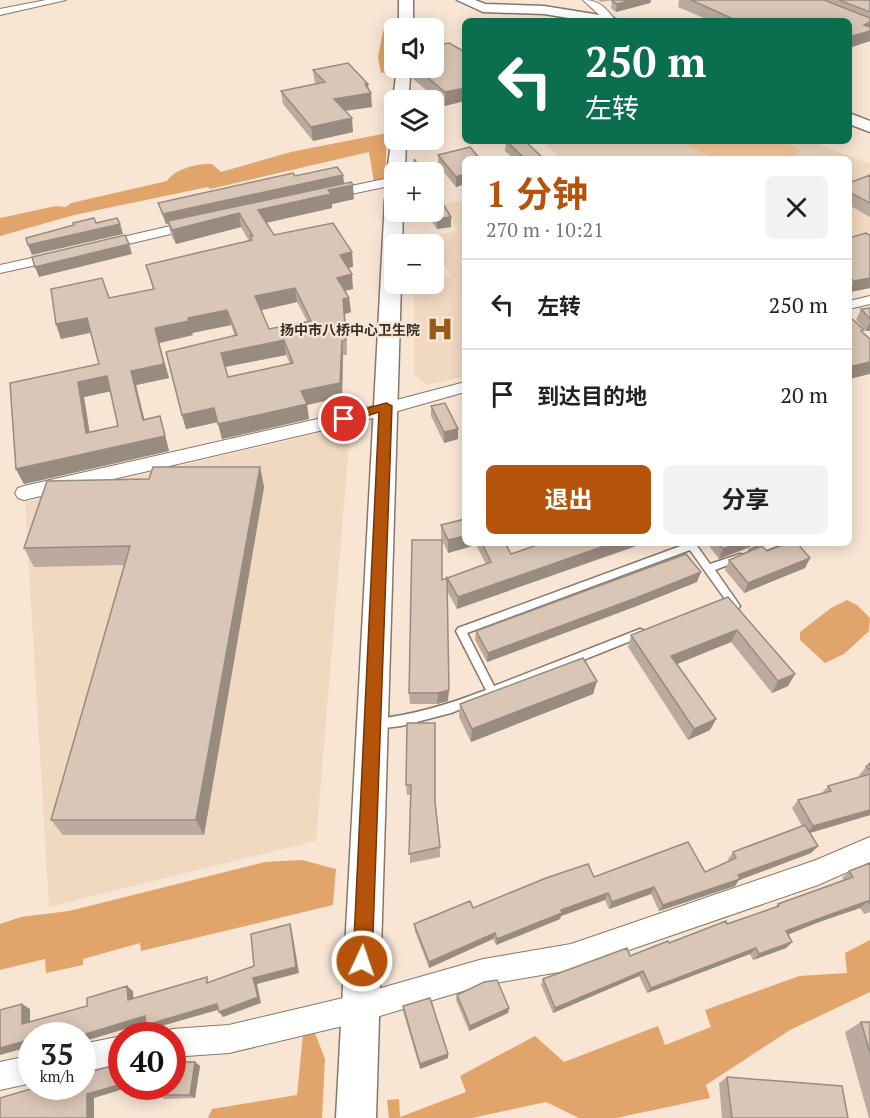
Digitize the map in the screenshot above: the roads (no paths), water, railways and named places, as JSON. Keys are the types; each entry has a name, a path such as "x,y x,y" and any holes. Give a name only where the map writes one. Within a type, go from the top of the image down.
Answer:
{"street":[{"path":"0,12 61,0"},
{"path":"406,0 406,18"},
{"path":"464,0 483,8 544,10 593,18"},
{"path":"588,0 603,5 610,18"},
{"path":"852,119 870,127"},
{"path":"315,198 384,183"},
{"path":"0,269 211,220"},
{"path":"356,1118 393,222"},
{"path":"852,303 870,300"},
{"path":"24,493 366,414 386,406 462,388"},
{"path":"186,1042 229,1039 360,1008 483,972 571,957 818,872 870,849"},
{"path":"0,1076 18,1072"}],"lane":[{"path":"492,692 461,631 688,546"},
{"path":"692,546 743,617"},
{"path":"708,569 768,546"},
{"path":"718,602 729,598"},
{"path":"373,724 402,721 451,708 654,628"}],"place":[{"name":"扬中市八桥中心卫生院","path":"440,329"}]}
